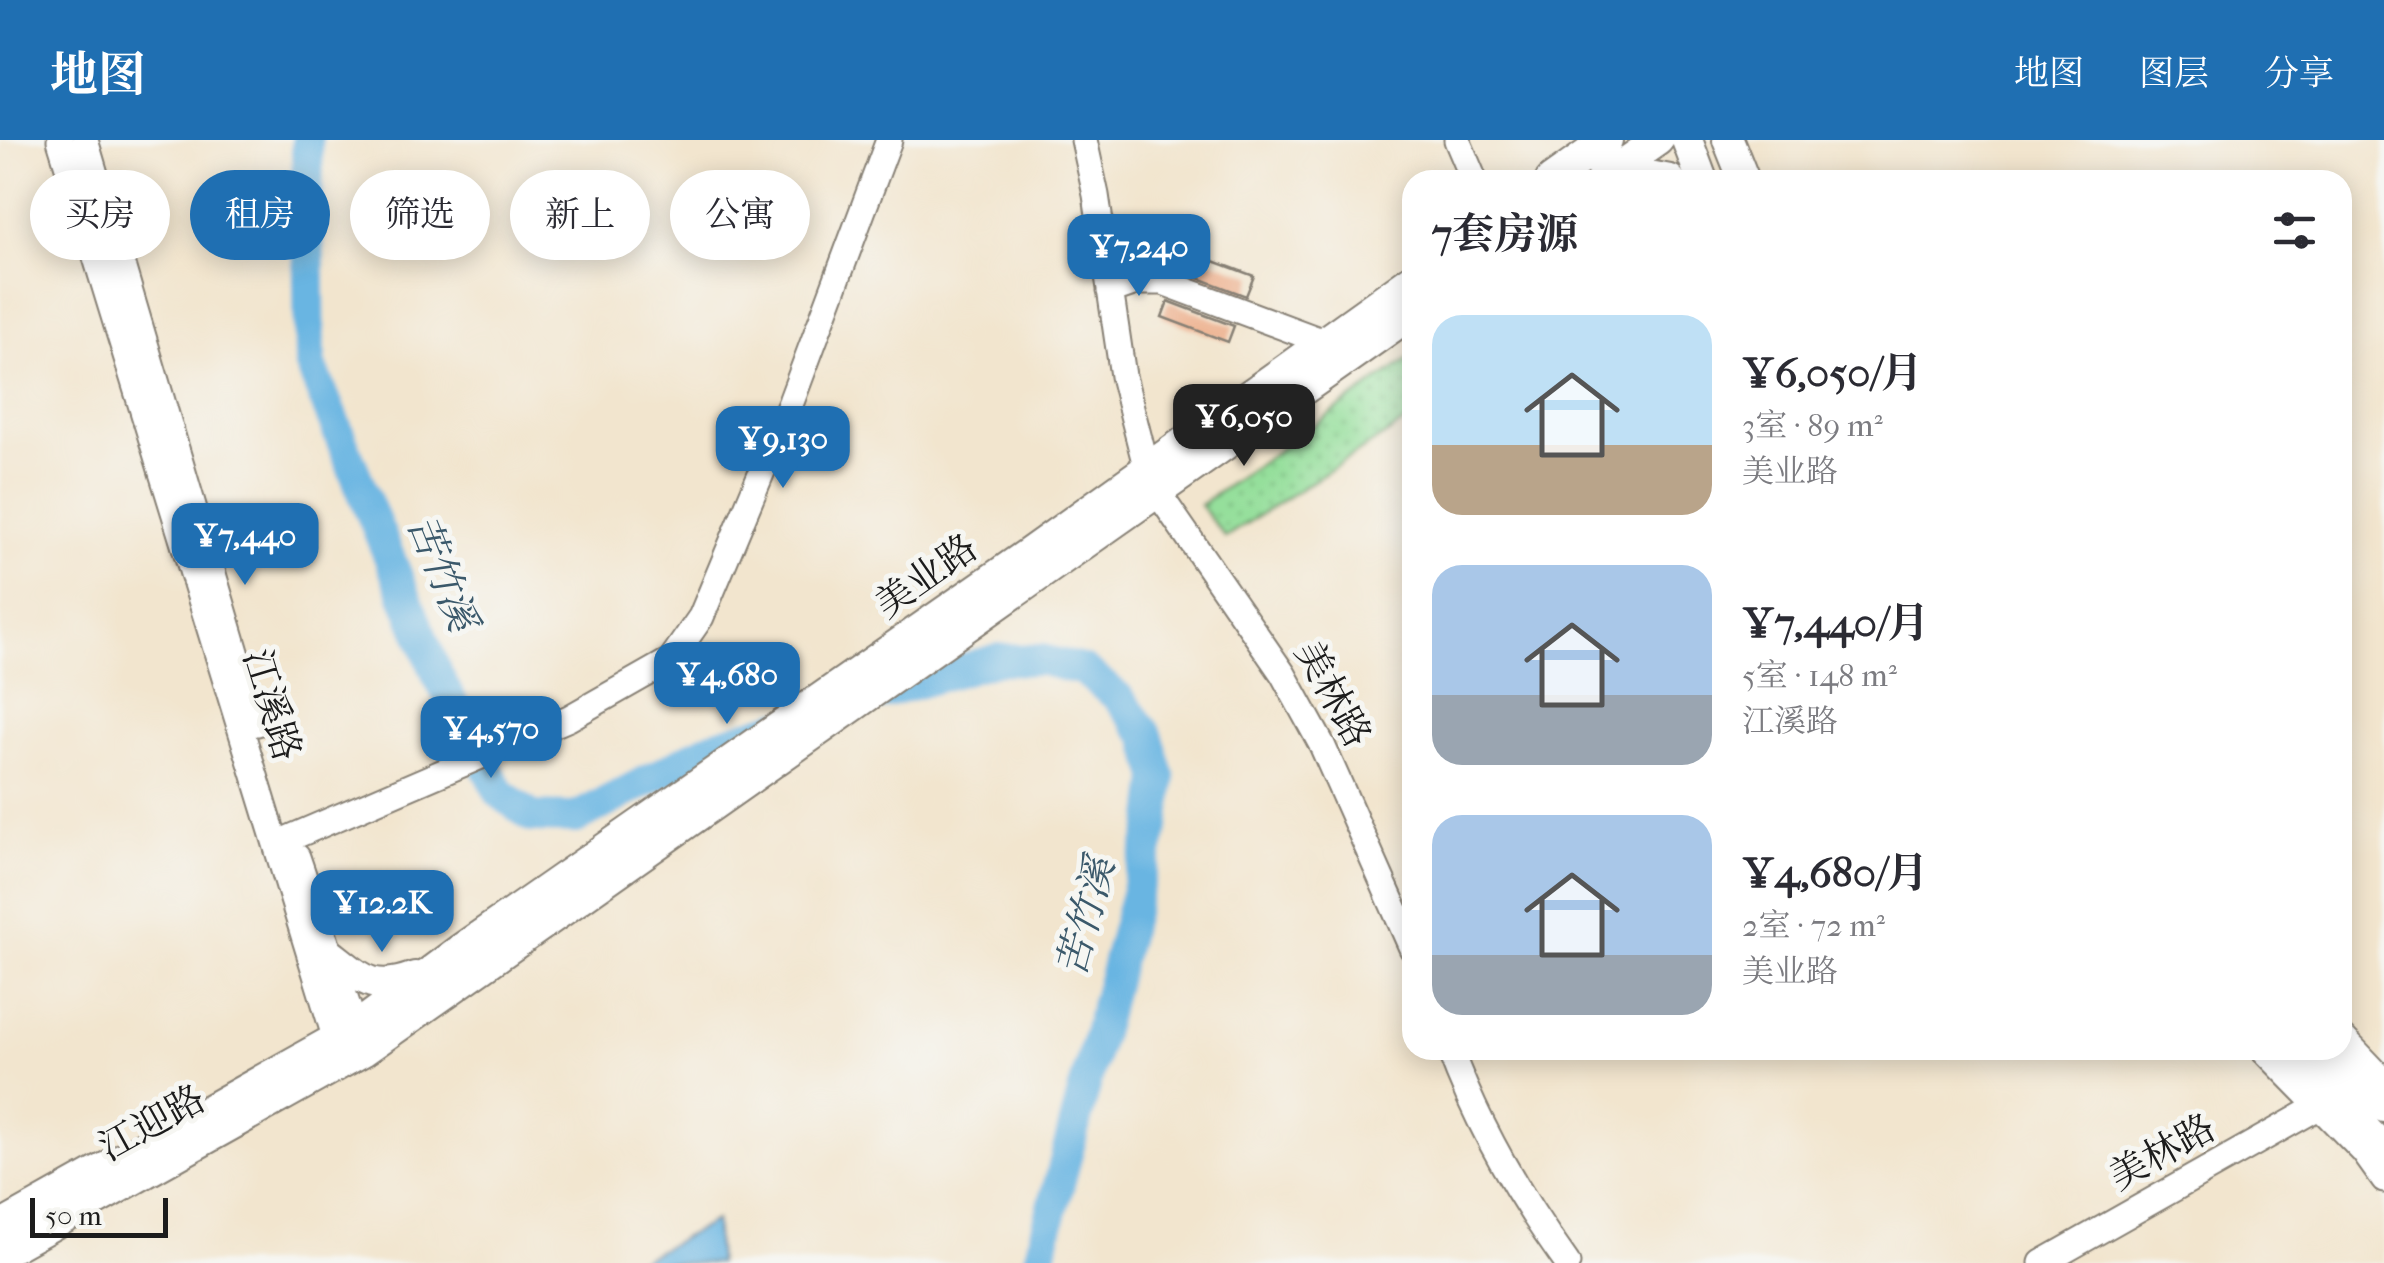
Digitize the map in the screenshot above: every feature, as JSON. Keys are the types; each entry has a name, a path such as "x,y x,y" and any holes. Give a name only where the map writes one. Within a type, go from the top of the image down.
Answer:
{"main road":[{"path":"1565,170 1607,140"},
{"path":"1614,170 1658,140"},
{"path":"1687,140 1698,170"},
{"path":"1728,140 1740,170"},
{"name":"美业路","path":"1153,482 1324,342 1402,286"},
{"name":"美业路","path":"349,1045 1153,482 1402,320"},
{"path":"330,954 370,984 392,986 432,971"},
{"name":"美业路","path":"349,1045 432,971 468,960"},
{"name":"江迎路","path":"0,1227 349,1045"},
{"name":"江迎路","path":"0,1254 349,1045"},
{"path":"2298,1060 2384,1149"},
{"path":"2338,1060 2384,1107"}],"street":[{"name":"江溪路","path":"60,140 349,1045"},
{"name":"江溪路","path":"84,140 290,838 330,954 349,1045"},
{"path":"290,838 544,728 608,698 670,660 702,616 791,402 889,140"},
{"path":"1084,140 1123,376 1153,482"},
{"path":"1456,140 1470,170"},
{"path":"1110,291 1136,282 1163,282 1324,342"},
{"name":"美林路","path":"1153,482 1283,674 1322,745 1402,915"},
{"path":"2352,1047 2384,1081"},
{"path":"1454,1060 1532,1214 1567,1263"},
{"path":"2274,1060 2364,1152 2384,1180"},
{"name":"美林路","path":"2042,1263 2320,1106"}],"green space":[{"path":"1402,364 1402,424 1225,537 1200,505"}],"water":[{"path":"715,1221 718,1263 634,1263"}],"building":[{"path":"1187,251 1254,276 1246,296 1180,271"},
{"path":"1168,301 1234,326 1228,342 1162,317"}],"waterway":[{"name":"苦竹溪","path":"307,140 310,363 437,674 500,793 532,817 576,818 713,746 778,726"},
{"name":"苦竹溪","path":"867,698 998,659 1042,660 1083,670 1118,697 1147,735 1160,777 1154,826 1038,1263"}]}
